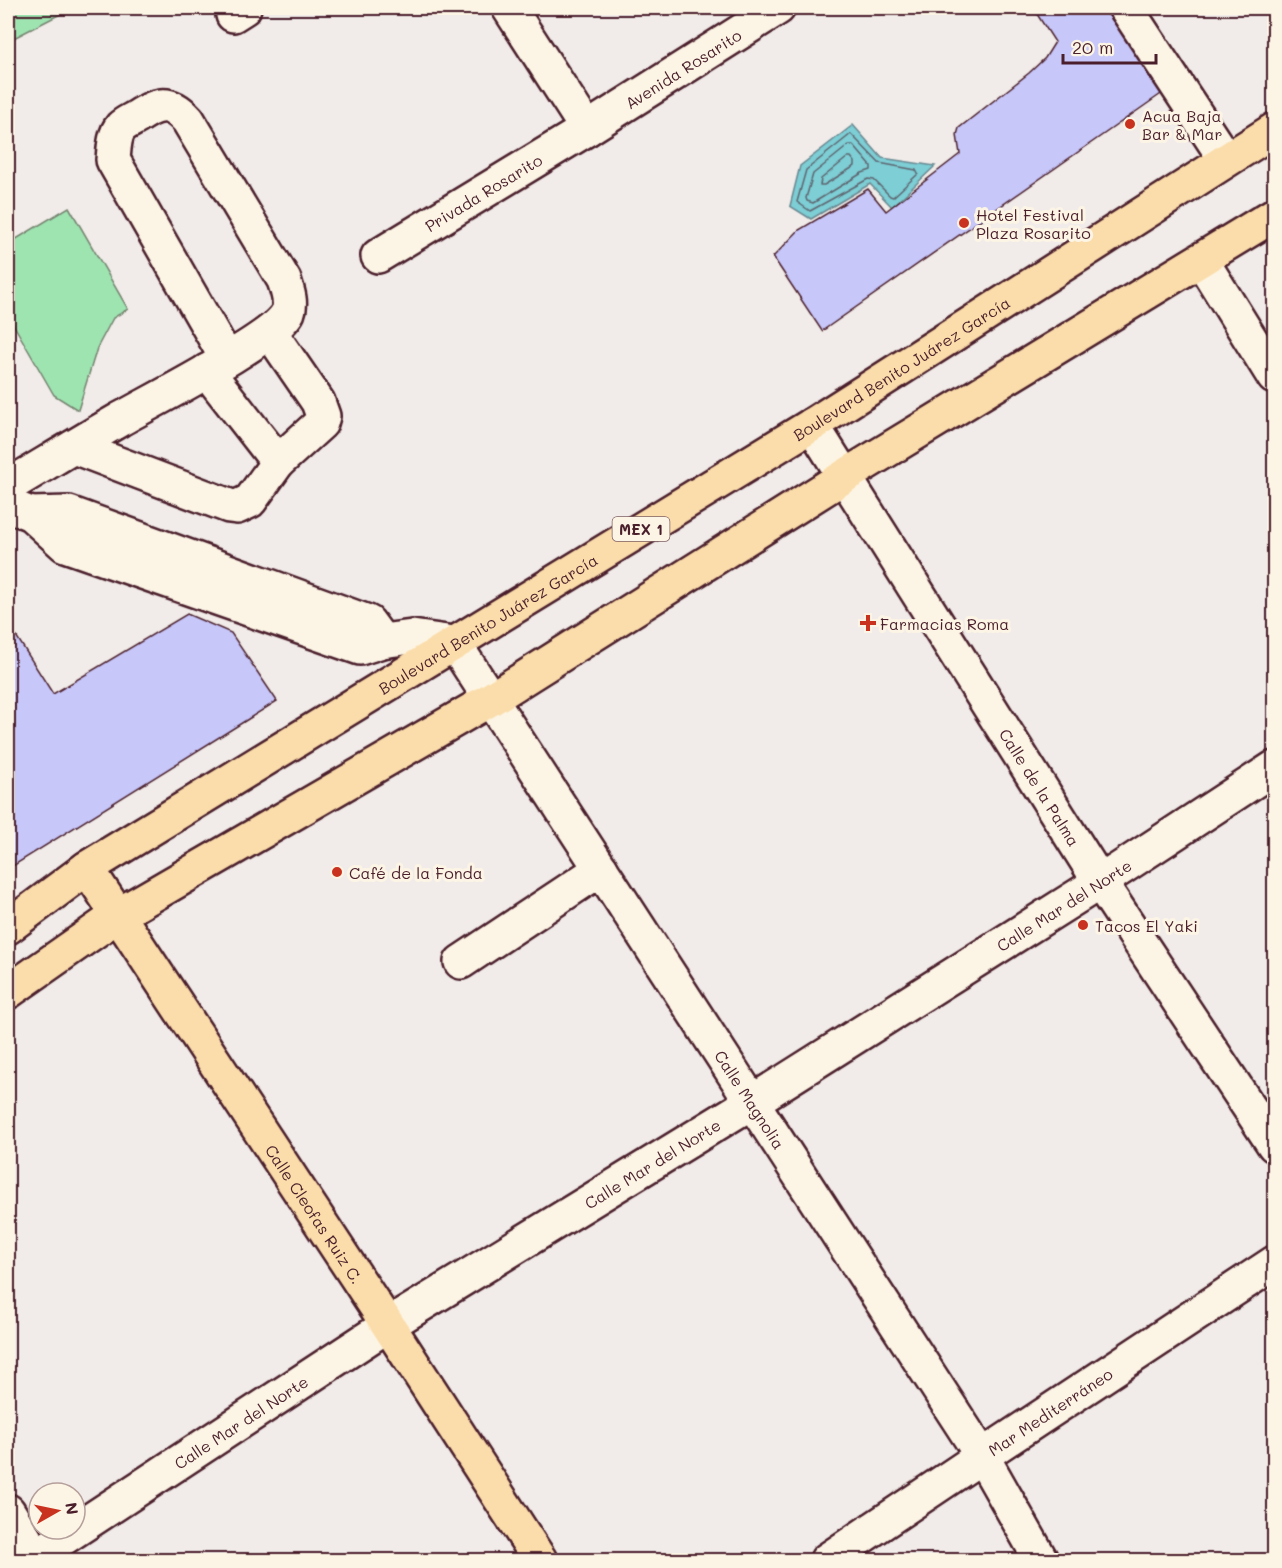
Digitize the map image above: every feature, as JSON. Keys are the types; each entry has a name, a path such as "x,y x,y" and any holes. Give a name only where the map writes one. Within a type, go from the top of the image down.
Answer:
{"main road":[{"name":"Boulevard Benito Juárez García","path":"8,927 87,867 812,425 1275,130"},
{"path":"8,992 118,915 491,699 845,476 1275,215"},
{"name":"Calle Cleofas Ruiz C.","path":"87,867 540,1560"}],"street":[{"path":"509,8 587,129"},
{"name":"Avenida Rosarito","path":"587,129 778,8"},
{"path":"1126,8 1226,160"},
{"path":"8,486 217,365 270,332 288,313 289,298 284,280 188,120 178,109 167,106 152,107 120,128 115,142 113,160 217,365 278,462"},
{"name":"Privada Rosarito","path":"378,256 587,129"},
{"path":"1202,261 1275,377"},
{"path":"74,447 229,506 237,507 250,501 278,462 319,427 323,416 318,402 270,332"},
{"name":"Calle de la Palma","path":"812,425 1100,882 1275,1145"},
{"path":"19,509 64,545 360,648 382,641 412,637 454,643"},
{"name":"Calle Magnolia","path":"454,643 982,1456 1041,1560"},
{"name":"Calle Mar del Norte","path":"34,1559 388,1325 752,1102 1100,882 1275,768"},
{"path":"461,962 601,869"},
{"name":"Mar Mediterráneo","path":"827,1560 1275,1263"},
{"path":"8,1511 34,1559"}],"green space":[{"path":"8,8 72,8 8,41"},
{"path":"69,207 128,309 113,318 97,348 78,410 54,395 8,315 8,244"}],"water":[{"path":"853,125 882,158 935,166 892,207 870,184 811,219 790,206 800,166"}],"building":[{"path":"1033,8 1103,8 1125,37 1142,50 1174,85 822,331 773,257 799,230 868,189 886,211 960,154 957,135 959,128 1029,73 1045,58 1055,42"},
{"path":"187,614 231,633 277,701 8,869 8,623 53,694"}],"place":[{"name":"Acua Baja Bar & Mar","path":"1130,124"},
{"name":"Hotel Festival Plaza Rosarito","path":"964,223"},
{"name":"Farmacias Roma","path":"868,623"},
{"name":"Café de la Fonda","path":"337,872"},
{"name":"Tacos El Yaki","path":"1083,925"}]}
